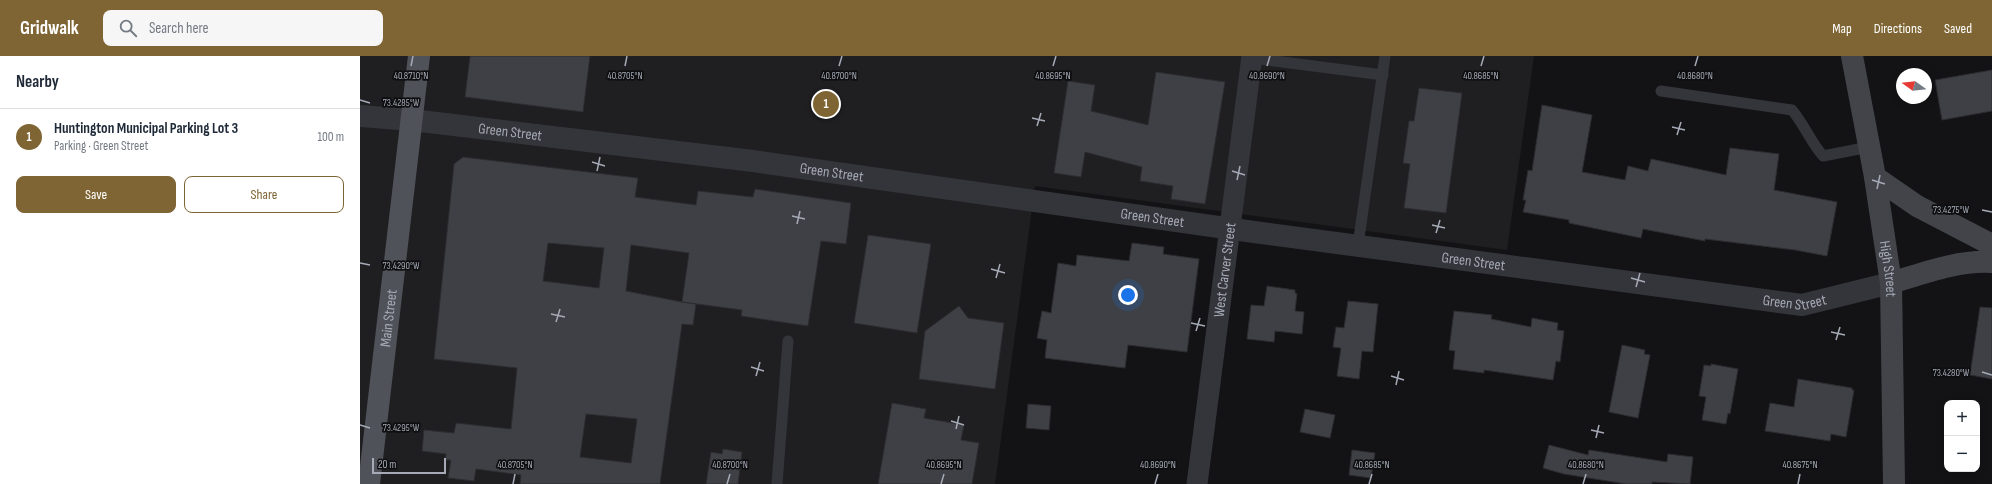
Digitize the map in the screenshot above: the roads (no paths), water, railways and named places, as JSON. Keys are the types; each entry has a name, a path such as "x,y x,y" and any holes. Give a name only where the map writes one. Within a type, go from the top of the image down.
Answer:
{"main road":[{"name":"Main Street","path":"369,484 419,56"},
{"name":"High Street","path":"1852,56 1875,177 1891,283 1894,484"},
{"path":"1875,177 1917,206 1992,244"},
{"path":"1891,283 1951,265 1979,261 1992,262"}],"street":[{"name":"West Carver Street","path":"1197,484 1252,57"},
{"name":"Green Street","path":"360,116 412,120 760,162 1231,228 1802,305 1891,283"}],"lane":[{"path":"1358,245 1385,56"},
{"path":"1252,57 1382,75"},
{"path":"1661,91 1792,110 1798,117 1808,137 1823,156 1869,146"},
{"path":"777,484 788,341"}],"place":[{"name":"Huntington Municipal Parking Lot 3","path":"826,104"}]}
